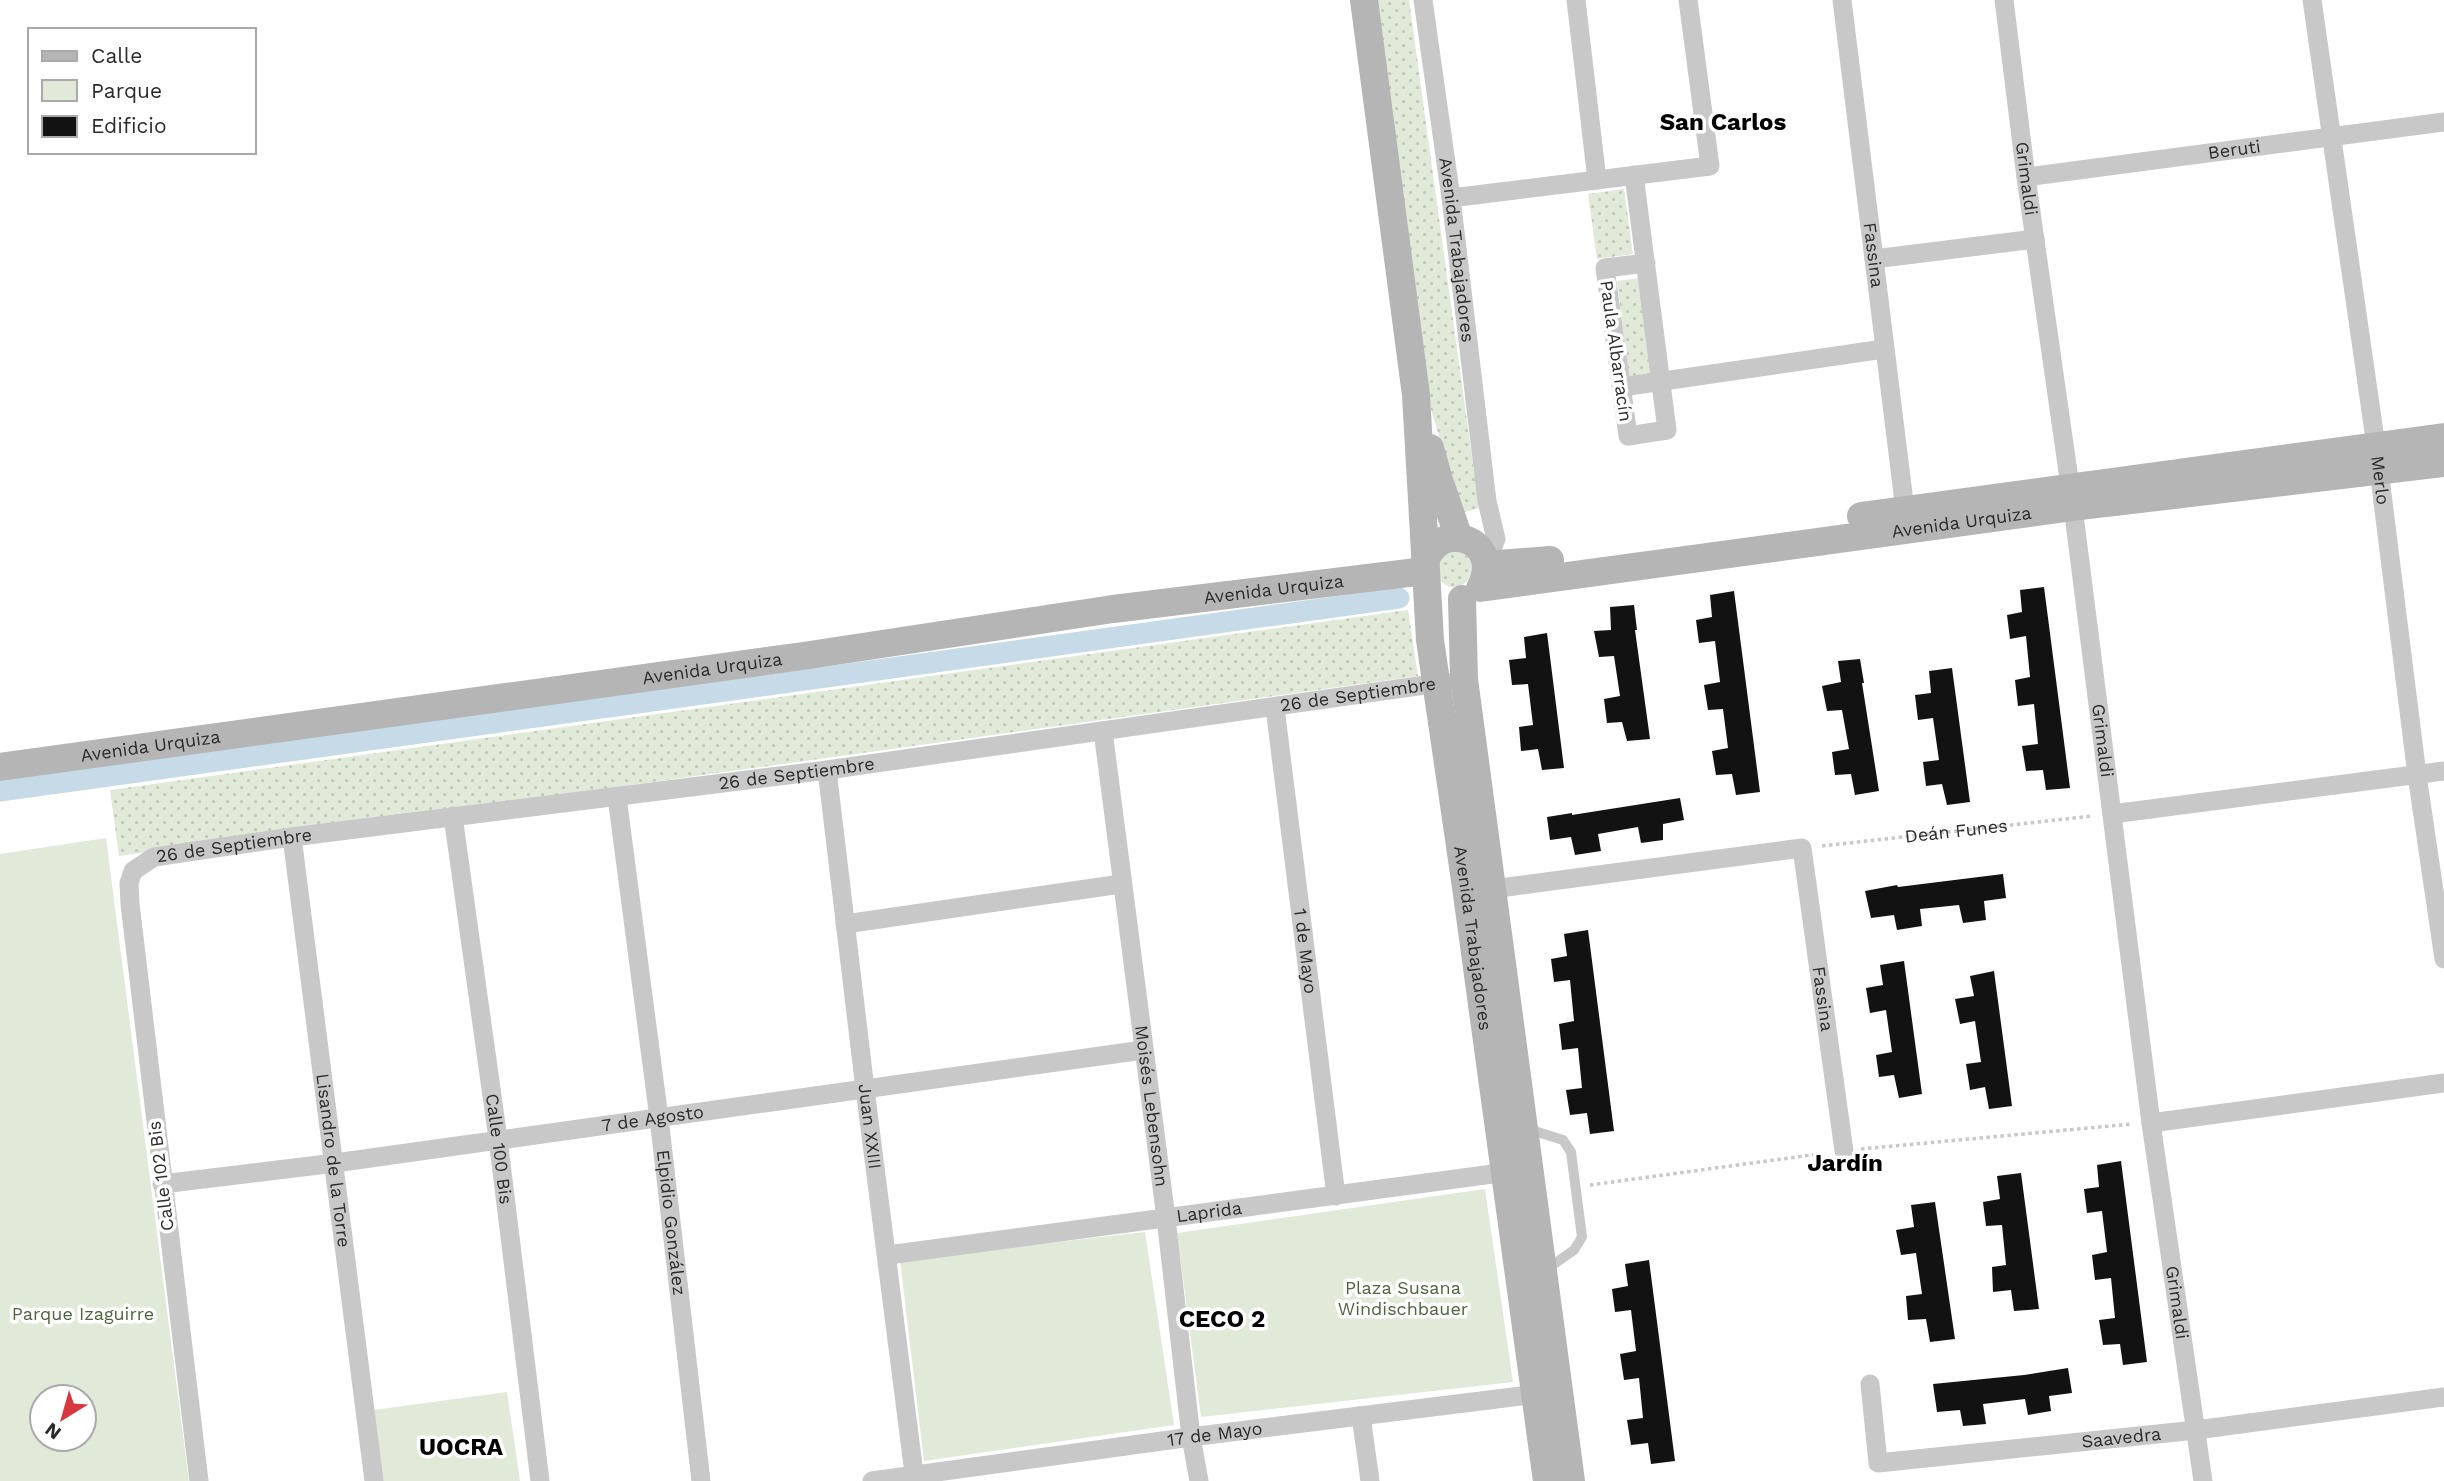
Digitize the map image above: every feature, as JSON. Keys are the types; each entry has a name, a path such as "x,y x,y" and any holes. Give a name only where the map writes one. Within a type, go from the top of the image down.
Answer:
{"main road":[{"name":"Avenida Trabajadores","path":"1364,0 1416,395 1425,572 1436,684 1525,1127 1518,1170 1544,1271 1547,1481"},
{"name":"Avenida Trabajadores","path":"1416,395 1438,480 1462,538"},
{"name":"Avenida Urquiza","path":"2377,459 2444,437"},
{"name":"Avenida Urquiza","path":"1478,579 2071,497 2377,459 2444,463"},
{"name":"Avenida Urquiza","path":"1478,579 1591,556 1905,510 2071,497"},
{"path":"1462,538 1478,547 1478,579 1444,598 1429,586 1425,572 1432,548 1440,541 1462,538"},
{"name":"Avenida Urquiza","path":"0,767 803,656 1113,609 1425,572"},
{"name":"Avenida Trabajadores","path":"1478,579 1464,679 1479,888 1547,1393 1571,1481"}],"street":[{"name":"Avenida Trabajadores","path":"1423,0 1451,198 1488,501 1496,538 1478,579"},
{"path":"1576,0 1597,180"},
{"path":"1451,198 1710,166 1688,0"},
{"name":"Fassina","path":"1842,0 1905,510"},
{"name":"Grimaldi","path":"2004,0 2151,1123 2203,1481"},
{"name":"Merlo","path":"2312,0 2444,959"},
{"name":"Beruti","path":"2026,177 2444,122"},
{"name":"Paula Albarracín","path":"1634,175 1646,263 1667,430 1628,436 1605,268 1646,263"},
{"path":"1874,259 2035,239"},
{"path":"1622,387 1884,349"},
{"path":"1462,538 1479,526 1488,501"},
{"name":"26 de Septiembre","path":"133,870 154,857 292,837 827,770 1464,679"},
{"name":"1 de Mayo","path":"1275,708 1336,1196"},
{"name":"Moisés Lebensohn","path":"1102,731 1166,1217 1191,1437 1199,1481"},
{"name":"Juan XXIII","path":"827,770 915,1478"},
{"path":"2112,814 2444,771"},
{"name":"Elpidio González","path":"617,797 659,1118 701,1481"},
{"name":"Calle 100 Bis","path":"453,816 498,1139 540,1481"},
{"name":"Lisandro de la Torre","path":"292,837 374,1481"},
{"path":"1479,888 1802,848"},
{"name":"Fassina","path":"1802,848 1844,1151"},
{"name":"Calle 102 Bis","path":"133,870 129,883 130,904 199,1481"},
{"path":"845,924 1121,884"},
{"name":"7 de Agosto","path":"162,1184 335,1163 1143,1050"},
{"path":"2151,1123 2444,1083"},
{"name":"Laprida","path":"888,1255 1518,1170"},
{"name":"Saavedra","path":"1870,1384 1878,1463 2196,1430 2444,1397"},
{"name":"17 de Mayo","path":"872,1481 915,1478 1191,1437 1547,1393"},
{"path":"1361,1416 1370,1481"}],"lane":[{"path":"1525,1127 1563,1140 1571,1152 1581,1237 1574,1250 1544,1271"}],"path":[{"name":"Deán Funes","path":"1802,848 2112,814"}],"green space":[{"path":"1374,0 1409,0 1479,508 1462,513 1427,396"},
{"path":"1624,189 1633,254 1597,259 1588,194"},
{"path":"1640,278 1652,374 1629,377 1617,281"},
{"path":"1454,551 1467,556 1472,569 1467,582 1454,587 1441,582 1436,569 1441,556"},
{"path":"1408,610 1418,676 119,856 110,790"},
{"name":"Parque Izaguirre","path":"106,838 189,1481 0,1481 0,854"},
{"name":"Plaza Susana Windischbauer","path":"1485,1189 1513,1382 1201,1417 1177,1233"},
{"path":"1145,1232 1174,1425 924,1461 900,1260"},
{"path":"507,1392 520,1481 376,1481 366,1411"}],"building":[{"path":"2044,587 2070,788 2046,790 2043,770 2026,771 2022,746 2038,744 2034,704 2018,706 2015,680 2030,677 2026,636 2010,639 2007,615 2022,612 2020,590"},
{"path":"1734,591 1760,792 1736,795 1732,774 1716,775 1712,751 1728,748 1723,709 1708,710 1704,685 1720,682 1715,641 1699,643 1696,620 1712,617 1710,595"},
{"path":"1634,605 1650,739 1627,741 1622,722 1607,723 1604,699 1620,696 1614,656 1599,657 1594,631 1611,630 1610,607"},
{"path":"1547,633 1564,768 1542,770 1538,749 1521,751 1519,727 1533,725 1528,684 1512,685 1509,660 1526,658 1524,637"},
{"path":"1860,659 1879,791 1855,795 1851,774 1835,775 1832,752 1849,749 1842,710 1827,711 1822,686 1841,682 1838,661"},
{"path":"1952,668 1970,802 1947,805 1942,784 1926,786 1923,762 1939,760 1933,718 1918,720 1915,695 1931,693 1929,671"},
{"path":"1680,798 1684,820 1663,824 1663,840 1641,843 1638,827 1598,834 1601,851 1575,855 1571,837 1550,840 1547,817"},
{"path":"2003,874 2006,898 1984,901 1986,920 1963,923 1959,905 1920,909 1922,926 1897,930 1894,915 1871,918 1865,891"},
{"path":"1588,930 1614,1131 1590,1134 1587,1113 1570,1115 1566,1090 1582,1088 1578,1048 1562,1050 1559,1024 1574,1021 1570,980 1554,982 1551,959 1567,956 1564,934"},
{"path":"1904,961 1922,1094 1899,1098 1894,1075 1879,1077 1876,1055 1892,1052 1886,1010 1870,1013 1866,988 1883,985 1880,965"},
{"path":"1994,971 2012,1106 1989,1109 1985,1087 1970,1090 1966,1064 1981,1062 1975,1021 1960,1024 1955,999 1974,996 1970,976"},
{"path":"2121,1161 2147,1362 2123,1365 2120,1344 2103,1345 2099,1320 2115,1318 2111,1278 2095,1280 2092,1255 2107,1252 2102,1211 2087,1213 2084,1189 2099,1187 2097,1165"},
{"path":"2021,1173 2039,1309 2014,1311 2011,1290 1993,1292 1992,1267 2006,1265 2002,1225 1986,1226 1983,1202 2000,1199 1997,1176"},
{"path":"1935,1202 1955,1339 1930,1342 1926,1319 1908,1320 1906,1296 1922,1294 1916,1253 1901,1255 1896,1230 1914,1227 1911,1205"},
{"path":"1649,1260 1675,1461 1651,1464 1648,1443 1631,1445 1627,1420 1643,1418 1639,1378 1624,1380 1620,1354 1636,1351 1631,1310 1615,1312 1612,1289 1628,1286 1625,1264"},
{"path":"2068,1368 2072,1393 2049,1396 2051,1411 2028,1415 2025,1399 1983,1404 1986,1424 1963,1426 1960,1410 1937,1412 1933,1384"}],"waterway":[{"path":"0,791 1399,598"}],"district":[{"name":"San Carlos","path":"1723,122"},
{"name":"Jardín","path":"1845,1163"},
{"name":"CECO 2","path":"1222,1319"},
{"name":"UOCRA","path":"461,1447"}]}
